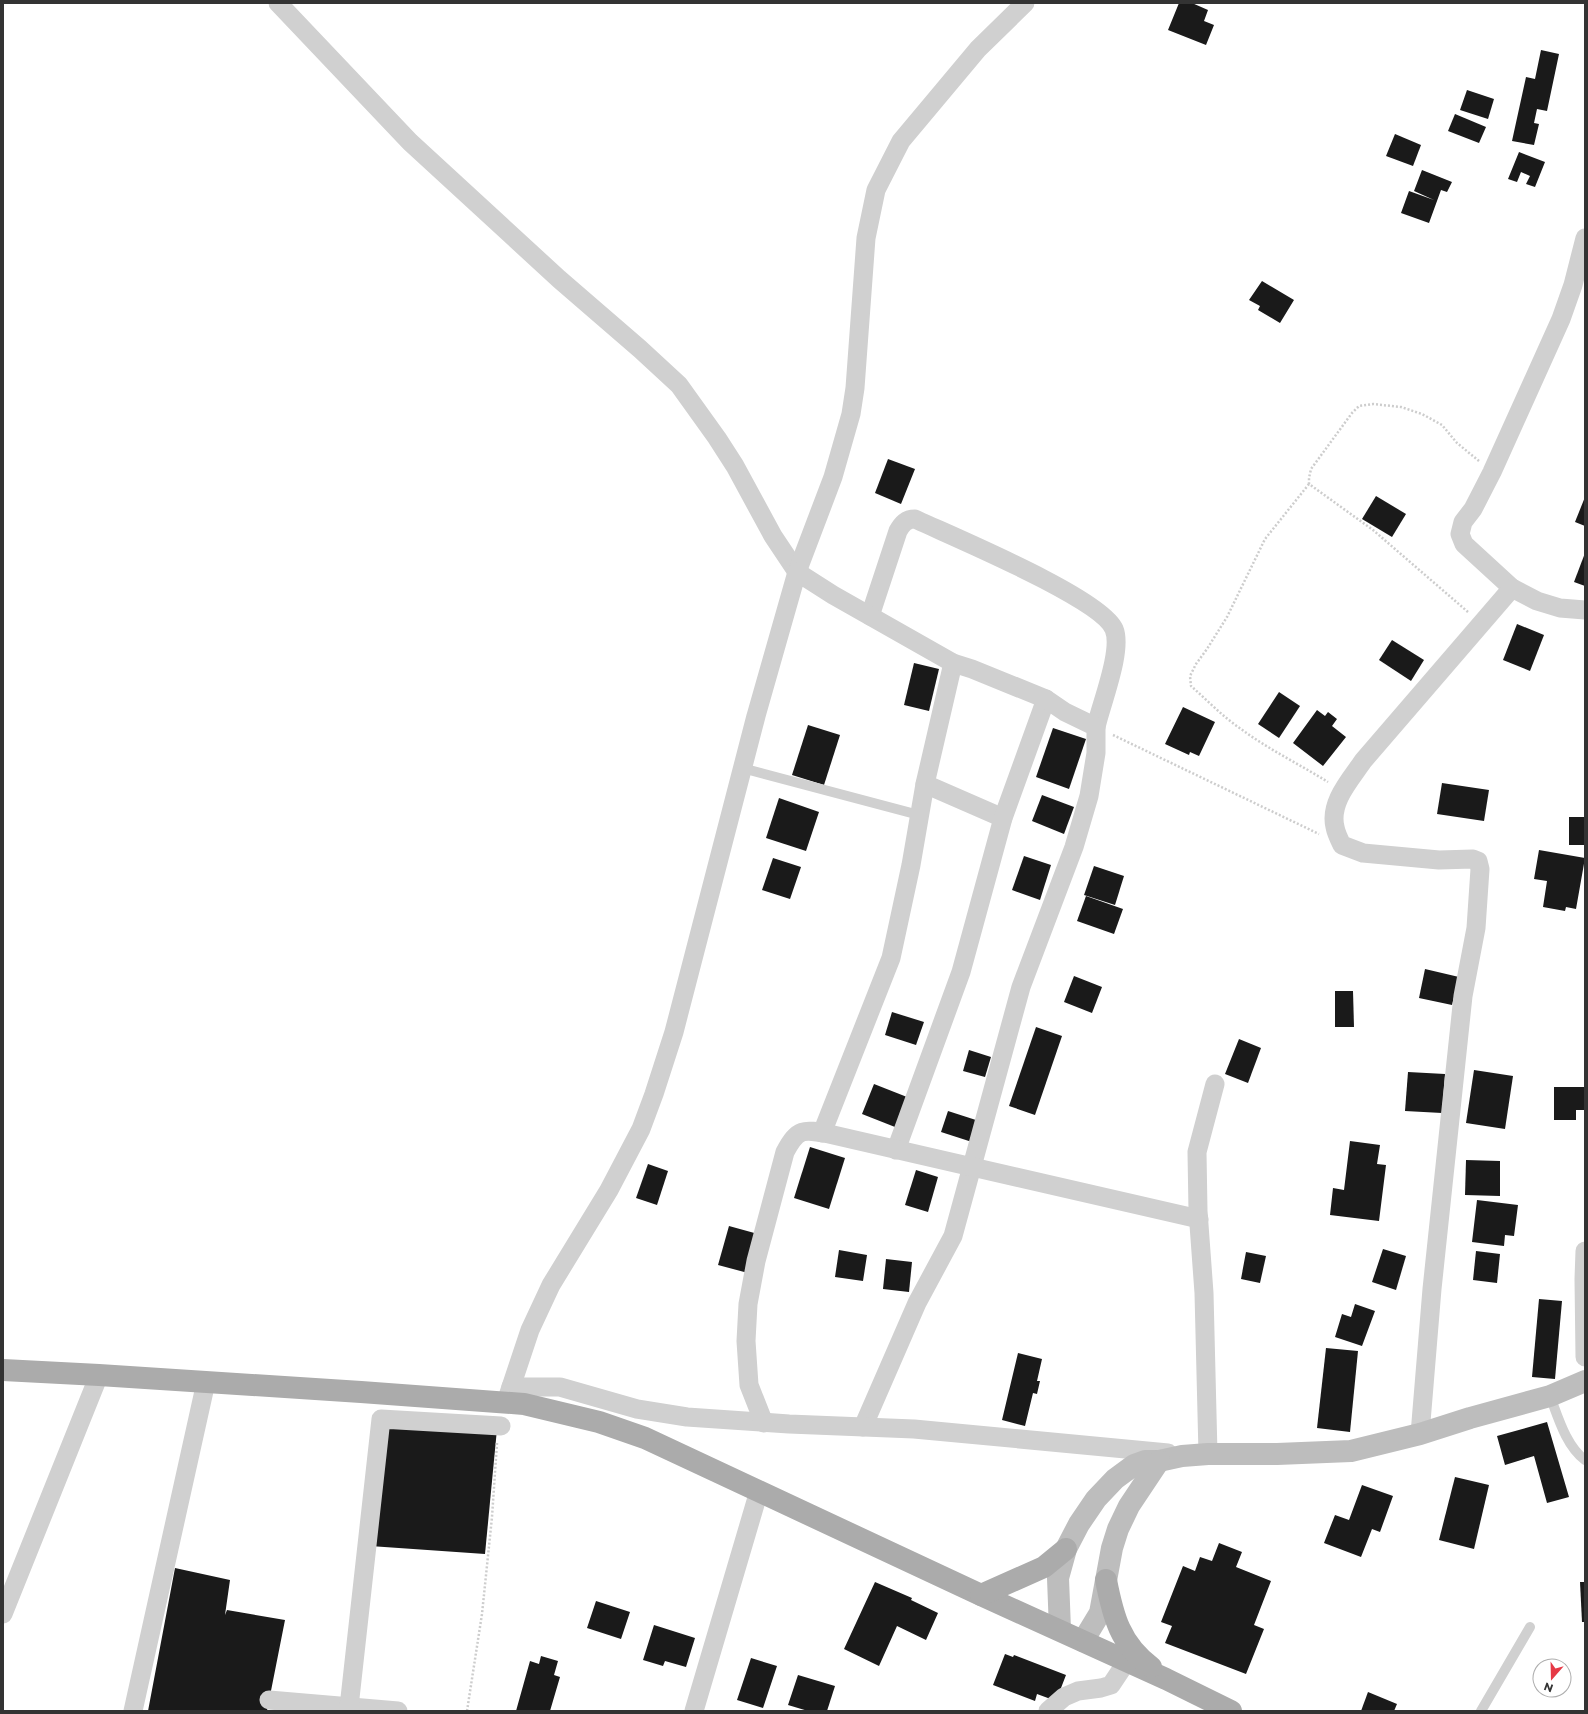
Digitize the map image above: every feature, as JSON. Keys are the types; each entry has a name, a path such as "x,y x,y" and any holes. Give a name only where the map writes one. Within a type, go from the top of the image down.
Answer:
{"main road":[{"path":"3,1370 206,1382 508,1395 524,1404 599,1422 645,1438 981,1595 1166,1679 1231,1711"},
{"path":"1060,1630 1058,1583 1060,1567 1066,1549 1087,1511 1096,1499 1122,1472 1139,1463 1144,1461 1159,1461 1200,1454 1277,1454 1351,1451 1420,1434 1470,1418 1550,1396 1585,1381"},
{"path":"1083,1641 1100,1613 1112,1544 1122,1519 1159,1461"},
{"path":"981,1595 1044,1567 1066,1549"},
{"path":"1106,1580 1114,1618 1120,1632 1145,1662 1166,1679"}],"street":[{"path":"278,3 410,142 678,385 717,438 735,466 773,536 797,572 870,616 953,663 972,669 1046,699 1065,712 1096,727"},
{"path":"1025,3 978,49 901,141 876,190 866,238 856,388 851,414 833,477 797,572 742,768 674,1032 641,1129 609,1190 551,1285 530,1330 508,1395 560,1387 637,1409 687,1417 914,1430 1200,1454 1204,1293 1196,1152 1215,1084"},
{"path":"1585,238 1568,301 1492,472 1472,509 1463,522 1460,534 1464,544 1512,588 1537,602 1560,608 1585,610"},
{"path":"863,1427 917,1303 953,1236 1021,987 1074,847 1089,796 1096,753 1096,727 1113,665 1116,639 1114,629 1106,618 1081,600 1025,570 915,519 910,519 902,525 898,531 870,616"},
{"path":"1420,1434 1432,1289 1462,996 1476,928 1480,869 1478,861 1473,859 1439,860 1363,852 1342,845 1334,826 1335,809 1342,790 1363,761 1512,588"},
{"path":"822,1133 891,958 911,865 924,784 953,663"},
{"path":"896,1150 960,972 1003,818 1046,699"},
{"path":"924,784 1003,818"},
{"path":"764,1422 749,1385 746,1341 748,1304 756,1261 785,1152 790,1142 797,1134 807,1130 822,1133 1199,1219"},
{"path":"1585,1251 1585,1357"},
{"path":"3,1614 100,1375"},
{"path":"133,1711 206,1382"},
{"path":"349,1707 382,1419 501,1426"},
{"path":"694,1711 759,1491"},
{"path":"1048,1711 1064,1697 1078,1691 1111,1685 1127,1661"},
{"path":"269,1700 398,1711"}],"lane":[{"path":"742,768 919,815"},
{"path":"1550,1396 1565,1433 1579,1456 1585,1460"},
{"path":"1482,1711 1530,1627"}],"path":[{"path":"1342,790 1298,762 1268,747 1239,728 1191,686 1190,676 1196,664 1207,650 1227,617 1265,539 1309,484 1311,469 1352,413 1359,406 1373,404 1401,407 1422,414 1442,426 1458,443 1492,472"},
{"path":"1309,484 1373,530 1482,624"},
{"path":"1096,727 1342,845"},
{"path":"467,1711 482,1614 492,1517 496,1448 501,1426"}],"building":[{"path":"1179,3 1192,3 1208,10 1204,21 1214,25 1206,45 1168,30"},
{"path":"1541,50 1559,54 1547,111 1537,109 1534,123 1539,124 1534,145 1512,141 1526,77 1535,79"},
{"path":"1467,90 1494,99 1488,119 1460,110"},
{"path":"1455,114 1486,127 1479,143 1448,131"},
{"path":"1395,134 1421,145 1413,166 1386,156"},
{"path":"1519,152 1545,162 1535,187 1526,184 1530,176 1521,172 1517,182 1508,179"},
{"path":"1422,170 1452,182 1447,192 1441,190 1429,223 1401,213 1409,191 1434,200 1414,191"},
{"path":"1262,281 1294,300 1280,323 1258,310 1260,306 1249,300"},
{"path":"888,459 915,469 901,504 875,493"},
{"path":"1376,496 1406,514 1392,537 1362,519"},
{"path":"1585,497 1585,526 1575,522"},
{"path":"1585,553 1585,586 1574,582"},
{"path":"1517,624 1544,635 1530,671 1503,660"},
{"path":"1392,640 1424,660 1411,681 1379,660"},
{"path":"914,663 939,669 929,711 904,705"},
{"path":"1279,692 1300,706 1279,738 1258,724"},
{"path":"1183,707 1215,722 1199,756 1190,752 1189,755 1165,744"},
{"path":"1317,710 1325,716 1328,712 1337,719 1332,726 1346,737 1323,766 1293,743"},
{"path":"808,725 840,735 824,785 792,775"},
{"path":"1053,728 1086,739 1069,789 1036,777"},
{"path":"1442,783 1489,790 1484,821 1437,814"},
{"path":"1042,795 1074,807 1064,834 1032,821"},
{"path":"779,798 819,812 806,851 766,838"},
{"path":"1569,817 1585,817 1585,845 1569,845"},
{"path":"1539,850 1585,858 1576,909 1566,907 1565,911 1543,907 1547,881 1534,879"},
{"path":"1024,856 1051,865 1040,900 1012,890"},
{"path":"773,858 801,867 790,899 762,890"},
{"path":"1094,866 1124,876 1115,905 1084,895"},
{"path":"1086,896 1123,909 1114,934 1077,921"},
{"path":"1425,969 1459,977 1452,1005 1419,998"},
{"path":"1074,976 1102,987 1092,1013 1064,1002"},
{"path":"1335,991 1353,991 1354,1027 1335,1027"},
{"path":"892,1012 924,1022 916,1045 885,1035"},
{"path":"1036,1027 1062,1036 1035,1115 1009,1106"},
{"path":"1239,1039 1261,1048 1248,1083 1225,1074"},
{"path":"969,1050 991,1057 985,1077 963,1071"},
{"path":"1474,1070 1513,1076 1505,1129 1466,1123"},
{"path":"1408,1072 1445,1074 1442,1113 1405,1111"},
{"path":"874,1084 907,1097 895,1127 862,1114"},
{"path":"1554,1087 1585,1087 1585,1110 1576,1110 1576,1120 1554,1120"},
{"path":"948,1111 979,1121 972,1142 941,1132"},
{"path":"1350,1141 1380,1145 1377,1164 1386,1165 1379,1221 1330,1215 1333,1188 1344,1190"},
{"path":"810,1147 845,1158 829,1209 794,1198"},
{"path":"1466,1160 1500,1161 1500,1196 1465,1195"},
{"path":"648,1164 668,1171 657,1205 636,1198"},
{"path":"916,1170 938,1177 928,1212 905,1205"},
{"path":"1477,1200 1518,1205 1514,1236 1505,1235 1504,1246 1472,1242"},
{"path":"729,1226 758,1234 748,1273 718,1265"},
{"path":"1383,1249 1406,1256 1396,1290 1372,1282"},
{"path":"839,1250 867,1255 863,1281 835,1277"},
{"path":"1476,1251 1500,1254 1497,1283 1473,1280"},
{"path":"1246,1252 1266,1256 1260,1283 1241,1279"},
{"path":"886,1259 912,1262 909,1292 883,1289"},
{"path":"1539,1299 1562,1301 1555,1379 1532,1377"},
{"path":"1355,1304 1375,1311 1362,1346 1335,1337 1342,1314 1351,1317"},
{"path":"1326,1348 1358,1351 1350,1432 1317,1428"},
{"path":"1018,1353 1042,1359 1037,1381 1040,1381 1037,1394 1033,1393 1025,1426 1002,1420"},
{"path":"1547,1422 1569,1497 1547,1503 1534,1456 1505,1465 1497,1436"},
{"path":"384,1423 497,1429 485,1554 370,1546"},
{"path":"1455,1477 1489,1485 1474,1549 1439,1540"},
{"path":"1362,1485 1393,1496 1380,1532 1372,1529 1361,1557 1324,1543 1335,1515 1349,1520"},
{"path":"1219,1543 1242,1552 1236,1567 1271,1581 1254,1625 1264,1629 1246,1674 1165,1643 1172,1626 1161,1622 1183,1566 1195,1571 1200,1557 1212,1561"},
{"path":"175,1568 230,1580 225,1615 227,1610 285,1620 267,1711 148,1711"},
{"path":"875,1582 912,1598 911,1600 938,1613 926,1640 897,1626 879,1666 844,1649"},
{"path":"1580,1582 1585,1582 1585,1622 1582,1622"},
{"path":"596,1601 630,1612 621,1639 587,1628"},
{"path":"654,1625 695,1638 686,1667 665,1661 663,1666 643,1660"},
{"path":"1005,1654 1013,1657 1014,1655 1066,1675 1056,1701 1037,1694 1035,1701 993,1685"},
{"path":"541,1656 558,1661 554,1675 560,1677 550,1711 516,1711 530,1661 539,1664"},
{"path":"751,1658 777,1666 763,1708 737,1700"},
{"path":"798,1675 835,1686 827,1711 808,1711 788,1705"},
{"path":"1368,1692 1397,1704 1394,1711 1361,1711"}]}
